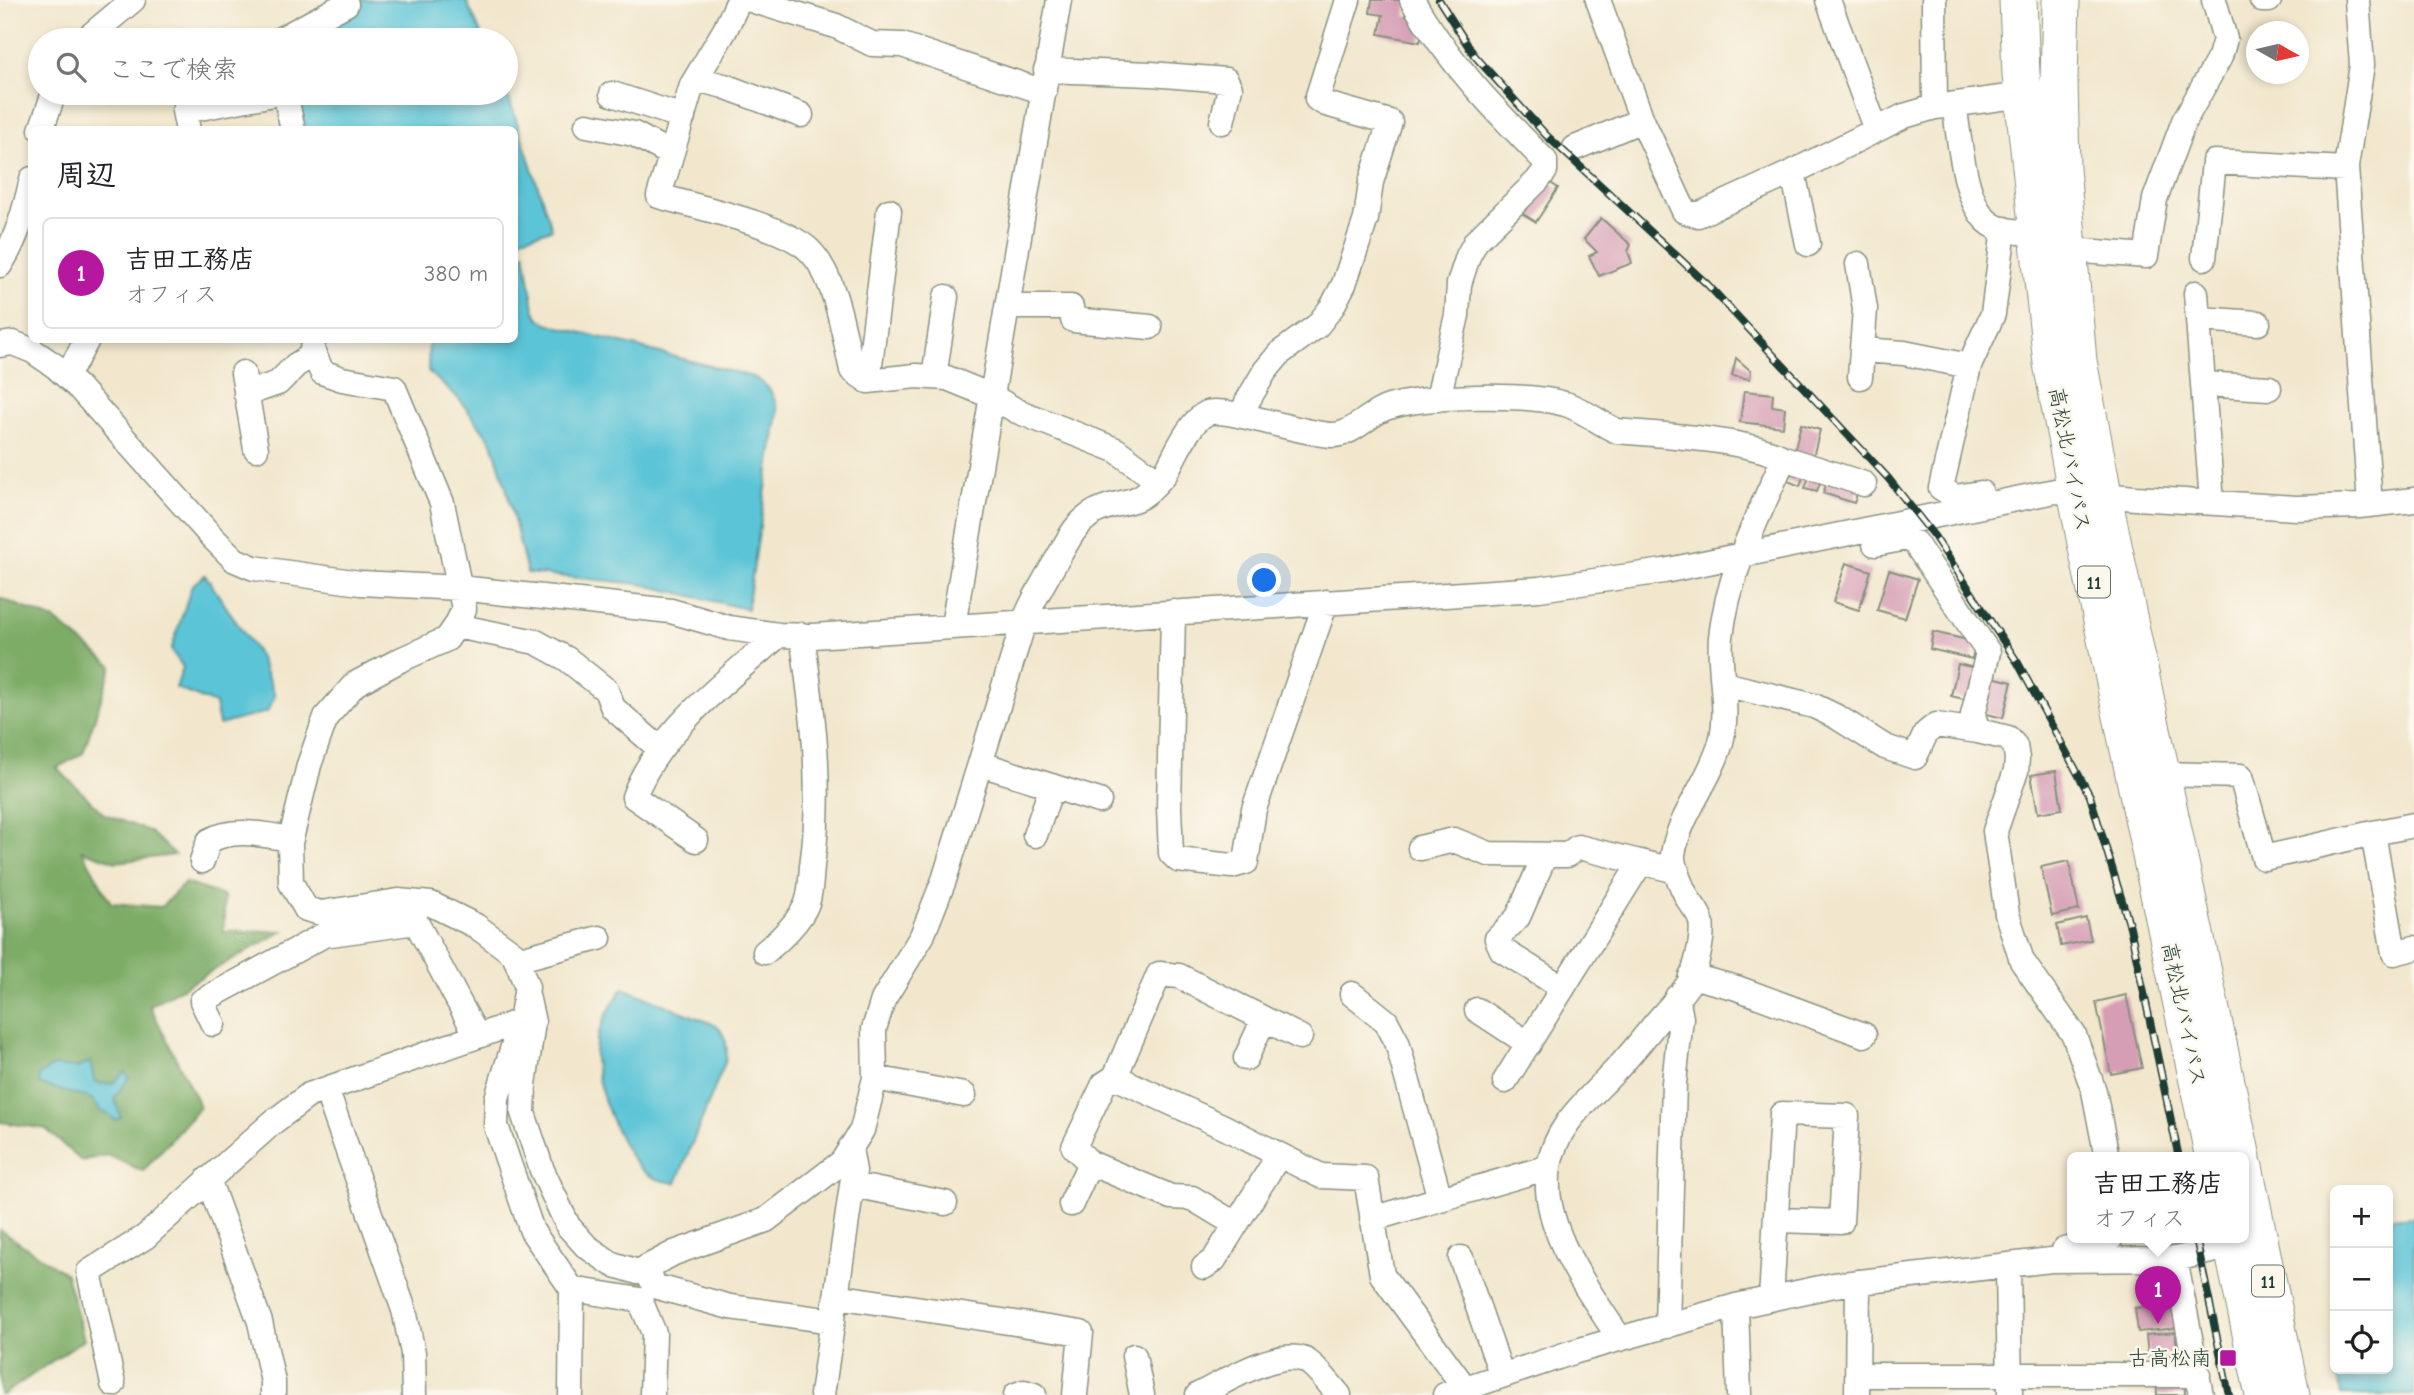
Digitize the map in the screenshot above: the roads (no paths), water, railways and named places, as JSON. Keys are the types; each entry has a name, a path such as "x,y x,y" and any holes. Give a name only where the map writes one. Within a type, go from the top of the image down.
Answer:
{"highway":[{"name":"高松北バイパス","path":"2018,0 2023,95 2021,232 2052,363 2213,1152"},
{"name":"高松北バイパス","path":"2061,0 2061,169 2078,361 2078,493 2161,774 2241,1152"},
{"name":"11","path":"2249,1191 2291,1395"},
{"name":"11","path":"2232,1243 2264,1395"}],"street":[{"path":"99,28 133,0"},
{"path":"738,0 725,30 696,79 659,196 763,226 786,235 810,251 825,274 839,310 852,370 868,381 916,376 947,378 991,396 1017,411 1116,450 1158,481"},
{"path":"751,0 836,26 872,44 902,45 1045,81 1151,74 1226,80 1230,88 1222,122"},
{"path":"953,626 1059,0"},
{"path":"1242,416 1265,371 1280,353 1317,326 1332,307 1344,284 1366,219 1371,182 1390,122 1317,99 1348,0"},
{"path":"1412,0 1430,31 1475,89 1545,161 1545,171 1476,241 1468,256 1438,399"},
{"path":"1598,0 1642,120 1684,211 1698,215 1793,172 1903,116 1945,106 2023,95"},
{"path":"1828,0 1876,130"},
{"path":"1934,0 1945,106 1971,199 1975,209 1993,226 2021,232 1993,314 1969,366 1941,488 1955,497 2043,485 2078,493 2296,508 2414,500"},
{"path":"2069,254 2084,251 2146,256 2155,199 2185,121 2220,57 2225,39 2214,0"},
{"path":"2262,0 2269,0"},
{"path":"2357,0 2362,65 2346,169 2370,505"},
{"path":"301,28 346,4"},
{"path":"696,79 724,86 800,115"},
{"path":"612,94 682,117"},
{"path":"42,126 50,105"},
{"path":"184,111 216,105"},
{"path":"288,105 292,126"},
{"path":"1575,148 1642,120"},
{"path":"587,125 634,134 671,154"},
{"path":"2204,258 2214,162 2346,169"},
{"path":"1793,172 1808,244"},
{"path":"0,265 10,249 28,195"},
{"path":"868,381 889,211"},
{"path":"1858,264 1865,309 1860,377"},
{"path":"2196,293 2212,502"},
{"path":"934,377 946,297"},
{"path":"1007,307 1071,307 1073,320 1150,327"},
{"path":"2199,319 2258,323"},
{"path":"0,345 13,343 35,346 65,374 235,560 254,568 360,583 460,589 671,611 729,628 790,635 1539,589 1664,571 1738,564 1907,538 1924,554 1988,652 1973,715 1978,731"},
{"path":"65,374 85,343"},
{"path":"256,449 245,383 278,383 314,347 322,372 342,379 394,388 442,503 464,609 447,639 355,684 326,717 309,765 291,839 291,883 306,909 321,913 398,901 431,904 475,926 514,954 527,987 520,1021 497,1098 496,1126 531,1231 572,1289 571,1395"},
{"path":"1862,351 1903,353 1969,366"},
{"path":"2203,384 2269,388"},
{"path":"526,991 533,1022 524,1084 523,1113 542,1170 568,1226 586,1247 612,1264 638,1272 674,1253 766,1220 842,1162 862,1130 875,1078 874,1029 883,1000 922,936 944,880 1033,598 1073,529 1090,515 1108,506 1139,498 1165,474 1198,419 1209,413 1242,416 1284,428 1320,435 1337,435 1390,406 1438,399 1507,397 1550,401 1568,404 1601,425 1617,431 1770,451 1864,484"},
{"path":"1620,1339 1576,1270 1559,1233 1548,1198 1549,1167 1556,1140 1592,1093 1614,1073 1677,997 1691,976 1700,944 1701,919 1686,895 1673,858 1679,828 1699,792 1721,742 1726,696 1721,640 1727,597 1738,564 1784,458"},
{"path":"1738,564 2078,493"},
{"path":"1173,612 1169,808 1171,853 1178,860 1232,866 1246,862 1254,809 1326,602"},
{"path":"456,626 536,642 567,659 606,690 613,708 660,749"},
{"path":"696,841 634,797 640,781 660,749 714,691 790,635"},
{"path":"765,952 782,938 807,904 818,810 814,720 790,635"},
{"path":"1724,684 1814,706 1838,717 1885,747 1915,757 1926,733 1936,725 2008,738 2015,746 2016,771 1994,831 2007,914 2022,961 2074,1035 2094,1091 2106,1152"},
{"path":"981,764 1098,801"},
{"path":"2161,774 2241,776 2264,858 2414,825"},
{"path":"1035,835 1052,786"},
{"path":"202,861 209,841 218,835 253,833 291,839"},
{"path":"2373,833 2394,953 2414,948"},
{"path":"1420,848 1454,839 1489,854 1567,855 1578,847 1677,871"},
{"path":"1545,855 1518,917 1497,939 1502,950 1563,988"},
{"path":"1505,1081 1641,862"},
{"path":"213,1024 202,1001 324,935 416,922 477,1036"},
{"path":"516,960 600,938"},
{"path":"1235,1224 1192,1198 1171,1197 1090,1163 1074,1147 1104,1084 1115,1077 1159,974 1179,976 1300,1037"},
{"path":"1691,976 1737,988 1864,1035"},
{"path":"1352,995 1386,1021 1397,1042 1440,1199"},
{"path":"1667,1326 1674,1083 1681,1018 1677,997"},
{"path":"1477,1010 1528,1044"},
{"path":"1245,1058 1264,1019"},
{"path":"113,1384 89,1272 145,1237 272,1123 309,1095 520,1021"},
{"path":"1115,1077 1224,1127 1321,1176 1366,1178 1381,1275 1452,1393 1573,1352 1771,1298 1858,1282 2051,1260 2175,1259 2229,1243"},
{"path":"875,1078 964,1095"},
{"path":"326,1089 404,1310 413,1353 414,1395"},
{"path":"1771,1298 1782,1114 1847,1116 1841,1222 1776,1220"},
{"path":"822,1395 854,1171 850,1148"},
{"path":"1204,1266 1214,1260 1279,1155"},
{"path":"1071,1204 1090,1163"},
{"path":"1372,1219 1549,1167"},
{"path":"208,1179 260,1322 273,1382 273,1395"},
{"path":"852,1185 945,1203"},
{"path":"2051,1260 2059,1251 2091,1243"},
{"path":"1461,1258 1502,1376"},
{"path":"1858,1282 1858,1385 2199,1385 2175,1259"},
{"path":"2008,1266 2010,1385"},
{"path":"647,1267 654,1286 730,1307 832,1321"},
{"path":"572,1289 640,1300 654,1333 652,1395"},
{"path":"836,1296 1081,1333 1075,1395"},
{"path":"1736,1306 1740,1395"},
{"path":"1134,1356 1142,1395"},
{"path":"1198,1395 1255,1367 1286,1357 1305,1361 1339,1395"},
{"path":"1016,1395 1024,1392 1034,1395"}],"water":[{"path":"358,0 466,0 479,28 318,28"},
{"path":"300,105 511,105 552,229 518,239 518,126 304,126"},
{"path":"525,253 534,309 538,317 548,324 753,377 770,391 778,412 747,609 641,584 527,573 492,442 458,398 428,371 429,343 518,343 518,255"},
{"path":"205,575 259,656 275,696 267,712 219,725 215,704 176,688 183,667 171,650 192,585"},
{"path":"623,988 718,1026 726,1042 726,1060 676,1183 649,1175 634,1160 617,1131 598,1080 595,1052 598,1035"},
{"path":"90,1062 94,1080 101,1084 113,1083 125,1072 129,1078 114,1098 121,1117 115,1120 107,1113 101,1112 92,1099 39,1084 39,1075 53,1066 77,1068"},
{"path":"2414,1216 2414,1395 2341,1395 2338,1374 2393,1374 2393,1218"}],"railway":[{"path":"1439,0 1474,55 1546,135 1708,285 1888,478 1934,536 2018,663 2090,796 2130,927 2178,1152"},
{"path":"2197,1243 2229,1395"}],"place":[{"name":"吉田工務店","path":"2158,1324"},
{"name":"古高松南","path":"2228,1358"}]}
